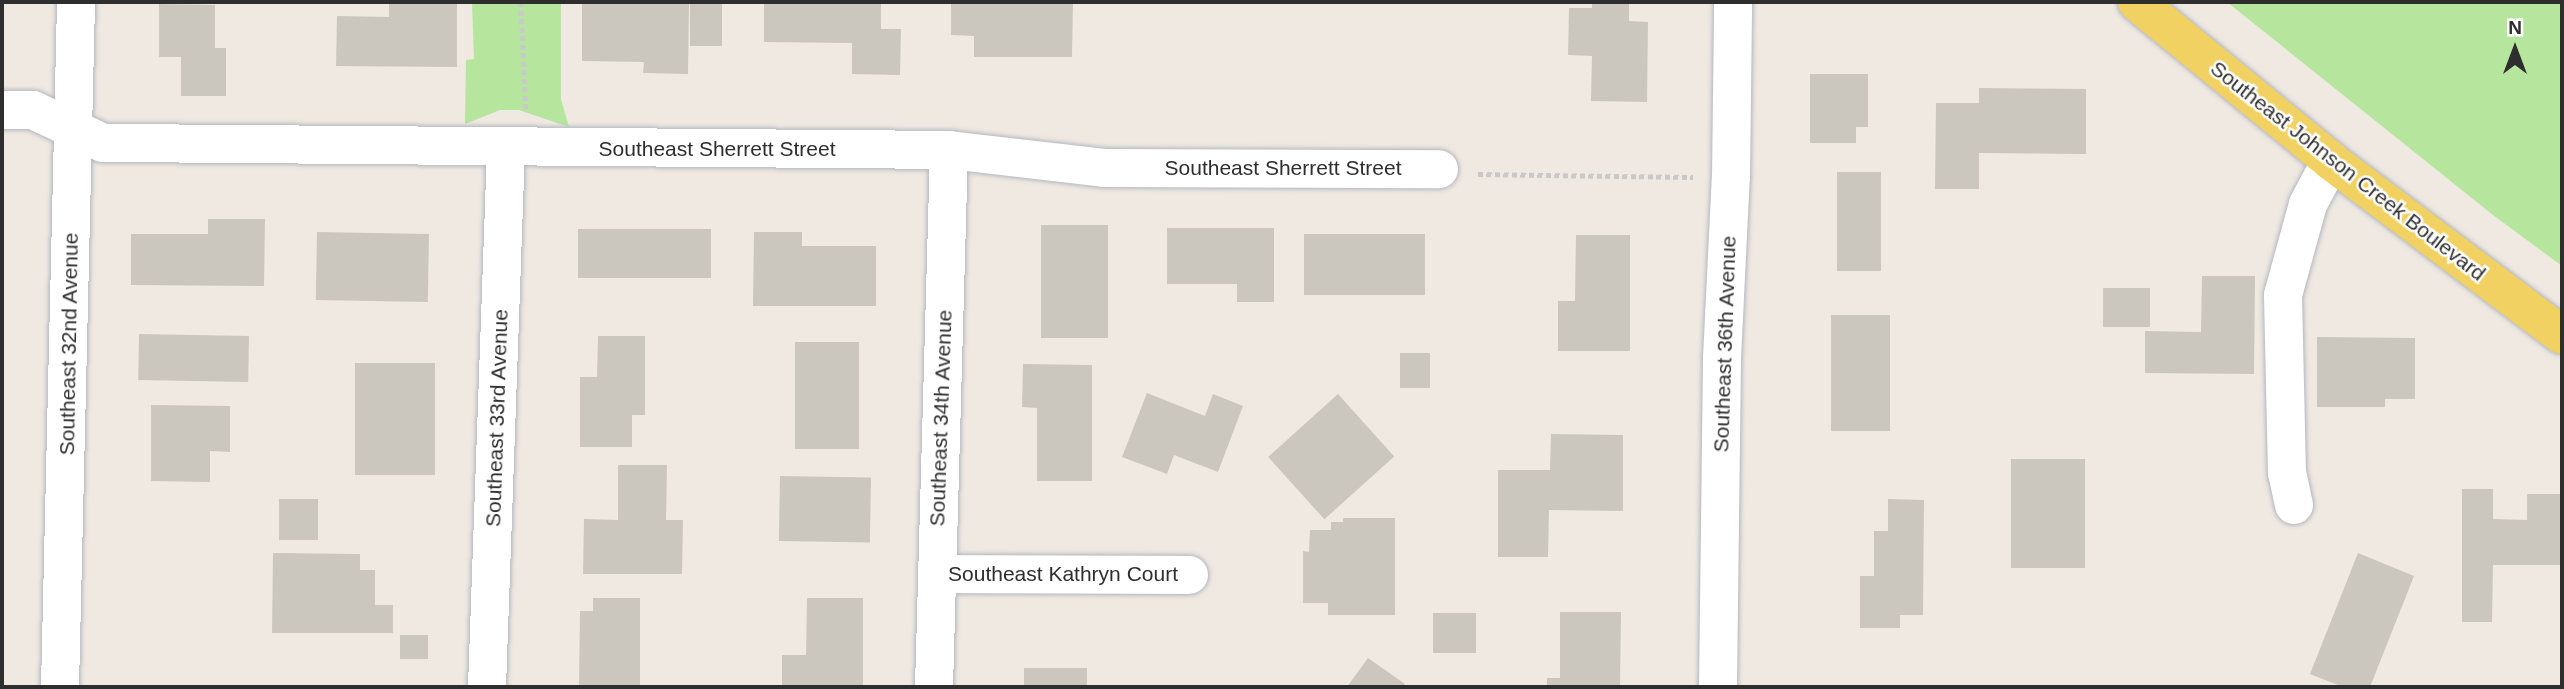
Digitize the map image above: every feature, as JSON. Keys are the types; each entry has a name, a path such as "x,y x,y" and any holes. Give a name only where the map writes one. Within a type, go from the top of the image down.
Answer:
{"main road":[{"name":"Southeast Johnson Creek Boulevard","path":"2137,2 2331,161 2562,335"}],"street":[{"name":"Southeast 32nd Avenue","path":"60,687 76,2"},
{"name":"Southeast 36th Avenue","path":"1718,687 1722,358 1731,177 1733,2"},
{"name":"Southeast Sherrett Street","path":"2,110 33,110 73,126 103,143 949,150 1104,168 1439,169"},
{"name":"Southeast 33rd Avenue","path":"487,687 517,148"},
{"name":"Southeast 34th Avenue","path":"934,687 949,150"},
{"path":"2294,505 2287,474 2283,295 2308,204 2331,161"},
{"name":"Southeast Kathryn Court","path":"937,574 1189,575"}],"path":[{"path":"517,148 521,2"},
{"path":"1439,169 1492,176 1731,177"}],"green space":[{"path":"472,2 561,2 561,99 569,127 519,110 500,110 465,124 466,60 474,59"},
{"path":"2227,2 2562,2 2562,266 2493,215"}],"building":[{"path":"389,2 457,2 457,67 336,66 337,16 389,17"},
{"path":"690,2 722,2 722,46 690,46"},
{"path":"764,2 881,2 881,29 901,29 900,75 852,74 852,43 764,42"},
{"path":"951,2 1073,2 1072,57 974,57 974,36 951,35"},
{"path":"1592,2 1629,2 1629,21 1648,22 1647,102 1591,101 1592,56 1568,55 1569,8 1592,8"},
{"path":"582,3 689,4 688,74 643,73 644,62 582,61"},
{"path":"159,4 215,5 215,48 226,48 226,96 181,96 181,57 159,57"},
{"path":"1810,74 1868,74 1868,127 1856,127 1856,143 1810,143"},
{"path":"1979,88 2086,89 2086,154 1979,153 1979,189 1935,189 1936,103 1979,103"},
{"path":"1837,172 1881,172 1881,271 1837,271"},
{"path":"208,219 265,219 264,286 131,285 131,234 208,234"},
{"path":"1041,225 1108,225 1108,338 1041,338"},
{"path":"1167,228 1274,228 1274,302 1237,302 1237,284 1167,284"},
{"path":"578,229 711,229 711,278 578,278"},
{"path":"317,232 429,234 428,302 316,300"},
{"path":"754,232 802,232 802,246 876,246 876,306 753,306"},
{"path":"1304,234 1425,234 1425,295 1304,295"},
{"path":"1576,235 1630,235 1630,351 1558,351 1558,301 1575,301"},
{"path":"2202,276 2255,276 2254,374 2145,373 2145,331 2201,332"},
{"path":"2103,288 2150,288 2150,327 2103,327"},
{"path":"1831,315 1890,315 1890,431 1831,431"},
{"path":"139,334 249,336 248,382 138,380"},
{"path":"598,336 645,336 645,415 632,415 632,447 580,447 580,377 597,377"},
{"path":"2317,337 2415,338 2415,399 2385,399 2385,407 2317,407"},
{"path":"795,342 859,342 859,449 795,449"},
{"path":"1400,353 1430,353 1430,388 1400,388"},
{"path":"355,363 435,363 435,475 355,475"},
{"path":"1023,364 1092,365 1092,481 1037,481 1037,408 1022,407"},
{"path":"1147,393 1205,416 1213,394 1243,406 1218,472 1174,455 1167,474 1122,457"},
{"path":"1338,394 1394,456 1324,519 1268,457"},
{"path":"151,405 230,406 230,452 210,451 210,482 151,481"},
{"path":"1551,434 1623,435 1623,511 1549,510 1548,557 1498,557 1498,470 1550,470"},
{"path":"2011,459 2085,459 2085,568 2011,568"},
{"path":"618,465 667,465 666,520 683,520 682,574 583,574 584,519 618,520"},
{"path":"780,476 871,478 870,543 779,541"},
{"path":"2462,489 2493,489 2493,519 2527,520 2527,494 2562,494 2562,565 2493,565 2492,622 2462,622"},
{"path":"279,499 318,499 318,540 279,540"},
{"path":"1888,499 1924,500 1923,615 1900,615 1900,628 1860,628 1860,576 1874,576 1874,531 1888,531"},
{"path":"1343,518 1395,518 1395,615 1328,615 1328,603 1303,603 1303,551 1309,552 1310,530 1331,530 1331,522 1343,522"},
{"path":"273,553 360,554 360,570 375,570 375,605 393,605 393,633 272,633"},
{"path":"2358,553 2414,576 2370,687 2343,687 2310,674"},
{"path":"593,598 640,598 640,687 579,687 580,611 593,611"},
{"path":"807,598 863,598 863,687 782,687 782,655 806,655"},
{"path":"1560,612 1621,612 1620,687 1547,687 1547,678 1560,678"},
{"path":"1433,613 1476,613 1476,653 1433,653"},
{"path":"400,635 428,635 428,659 400,659"},
{"path":"1368,658 1405,684 1403,687 1347,687"},
{"path":"1024,668 1087,668 1087,687 1024,687"}]}
